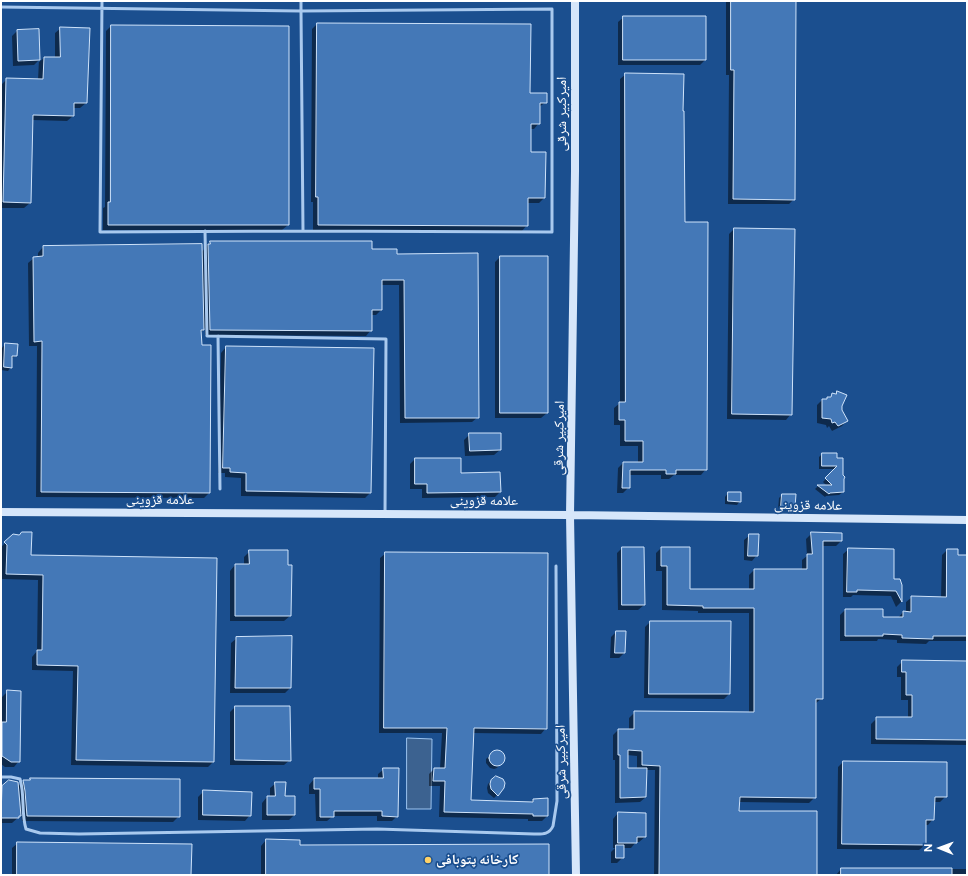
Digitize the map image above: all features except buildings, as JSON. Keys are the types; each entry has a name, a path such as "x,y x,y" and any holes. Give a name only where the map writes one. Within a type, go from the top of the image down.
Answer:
{"street":[{"name":"امیرکبیر شرقی","path":"575,1 575,171 570,515 576,875"},
{"name":"علامه قزوینی","path":"1,512 570,515 967,520"}],"lane":[{"path":"1,7 102,8 301,11 552,9 552,232 100,232 102,8 102,1"},
{"path":"301,1 303,231"},
{"path":"205,231 207,336 386,339 386,514"},
{"path":"218,336 220,489"},
{"path":"1,777 20,779 22,785 23,821 26,829 40,833 79,834 378,829 546,833 551,830 553,826 557,800 556,566"}],"water":[{"path":"407,738 432,739 431,809 407,809"}],"place":[{"name":"کارخانه پتوبافی","path":"428,860"}]}
